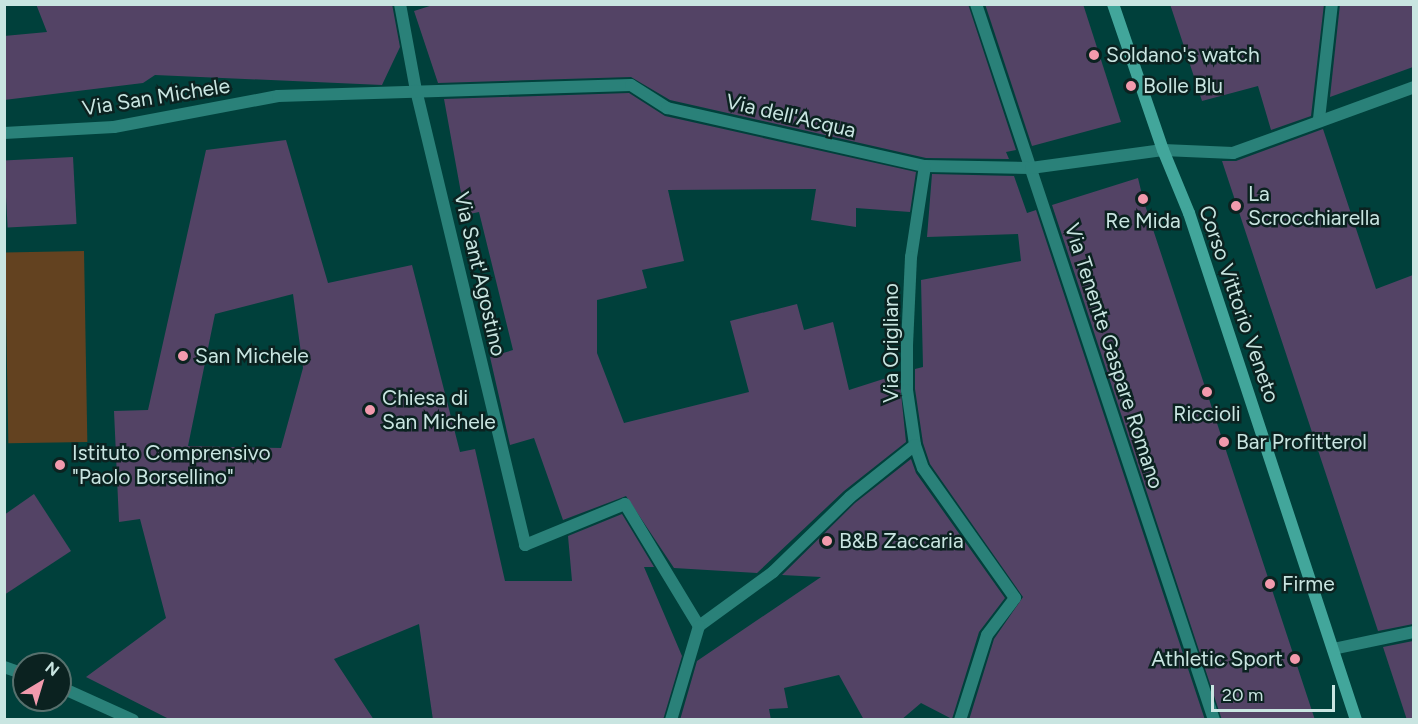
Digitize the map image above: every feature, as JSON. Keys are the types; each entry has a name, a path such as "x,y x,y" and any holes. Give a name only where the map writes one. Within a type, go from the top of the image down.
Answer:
{"main road":[{"name":"Corso Vittorio Veneto","path":"1113,4 1163,150 1189,213 1356,720"}],"street":[{"path":"400,4 416,90"},
{"name":"Via Tenente Gaspare Romano","path":"976,4 1214,720"},
{"path":"1319,119 1332,4"},
{"name":"Via dell'Acqua","path":"278,96 631,85 667,108 925,165 1031,168 1163,150 1233,153 1319,119 1413,87"},
{"name":"Via Sant'Agostino","path":"416,90 525,545 625,504 699,626"},
{"name":"Via San Michele","path":"4,133 114,127 278,96"},
{"name":"Via Origliano","path":"925,165 911,257 907,344 907,390 915,445 923,468 1015,598 987,635 960,720"},
{"path":"671,720 699,626 773,572 850,497 915,445"},
{"path":"1333,649 1413,632"},
{"path":"72,692 133,720"}],"shaded area":[{"path":"84,251 87,442 8,443 5,252"}],"building":[{"path":"36,4 392,4 400,47 382,85 155,75 143,83 4,100 4,36 47,32"},
{"path":"436,4 968,4 1016,150 1006,152 1009,159 926,158 670,100 631,77 438,83 414,11"},
{"path":"985,4 1083,4 1121,122 1032,146"},
{"path":"1170,4 1324,4 1311,116 1271,130 1258,86 1202,101"},
{"path":"1340,4 1413,4 1413,67 1330,97"},
{"path":"629,93 665,116 916,172 910,212 856,208 856,227 811,220 816,189 668,190 684,261 642,270 647,288 597,300 597,353 624,423 749,392 730,321 797,304 804,330 833,322 849,390 899,374 906,442 844,491 757,573 674,568 626,496 563,520 534,438 510,445 490,357 513,350 479,212 465,215 444,99"},
{"path":"1323,129 1376,289 1413,275 1413,624 1378,631 1222,161 1236,161"},
{"path":"286,140 328,283 412,265 460,452 475,449 505,581 572,581 568,536 622,514 654,567 644,567 682,656 663,720 433,720 419,624 334,659 374,720 171,720 86,677 166,618 140,519 119,522 114,411 148,410 206,150","holes":["293,294 303,368 281,448 188,446 215,314"]},
{"path":"73,157 77,224 8,228 4,161"},
{"path":"932,174 1014,176 1027,213 1036,210 1205,720 969,720 994,639 1023,597 930,464 923,443 915,389 915,369 923,367 921,280 1021,261 1018,234 927,237"},
{"path":"1138,178 1315,720 1222,720 1052,205"},
{"path":"911,459 916,473 1005,598 979,632 952,719 921,703 901,720 864,720 839,675 784,688 788,708 769,709 771,720 680,720 697,661 821,577 782,575 855,503"},
{"path":"34,494 71,551 4,595 4,515"},
{"path":"1413,641 1413,719 1407,720 1383,647"}],"place":[{"name":"Soldano's watch","path":"1094,55"},
{"name":"Bolle Blu","path":"1131,86"},
{"name":"Re Mida","path":"1143,199"},
{"name":"La Scrocchiarella","path":"1236,206"},
{"name":"San Michele","path":"183,356"},
{"name":"Riccioli","path":"1207,392"},
{"name":"Chiesa di San Michele","path":"370,410"},
{"name":"Bar Profitterol","path":"1224,442"},
{"name":"Istituto Comprensivo \"Paolo Borsellino\"","path":"60,465"},
{"name":"B&B Zaccaria","path":"827,541"},
{"name":"Firme","path":"1270,584"},
{"name":"Athletic Sport","path":"1295,659"}]}
